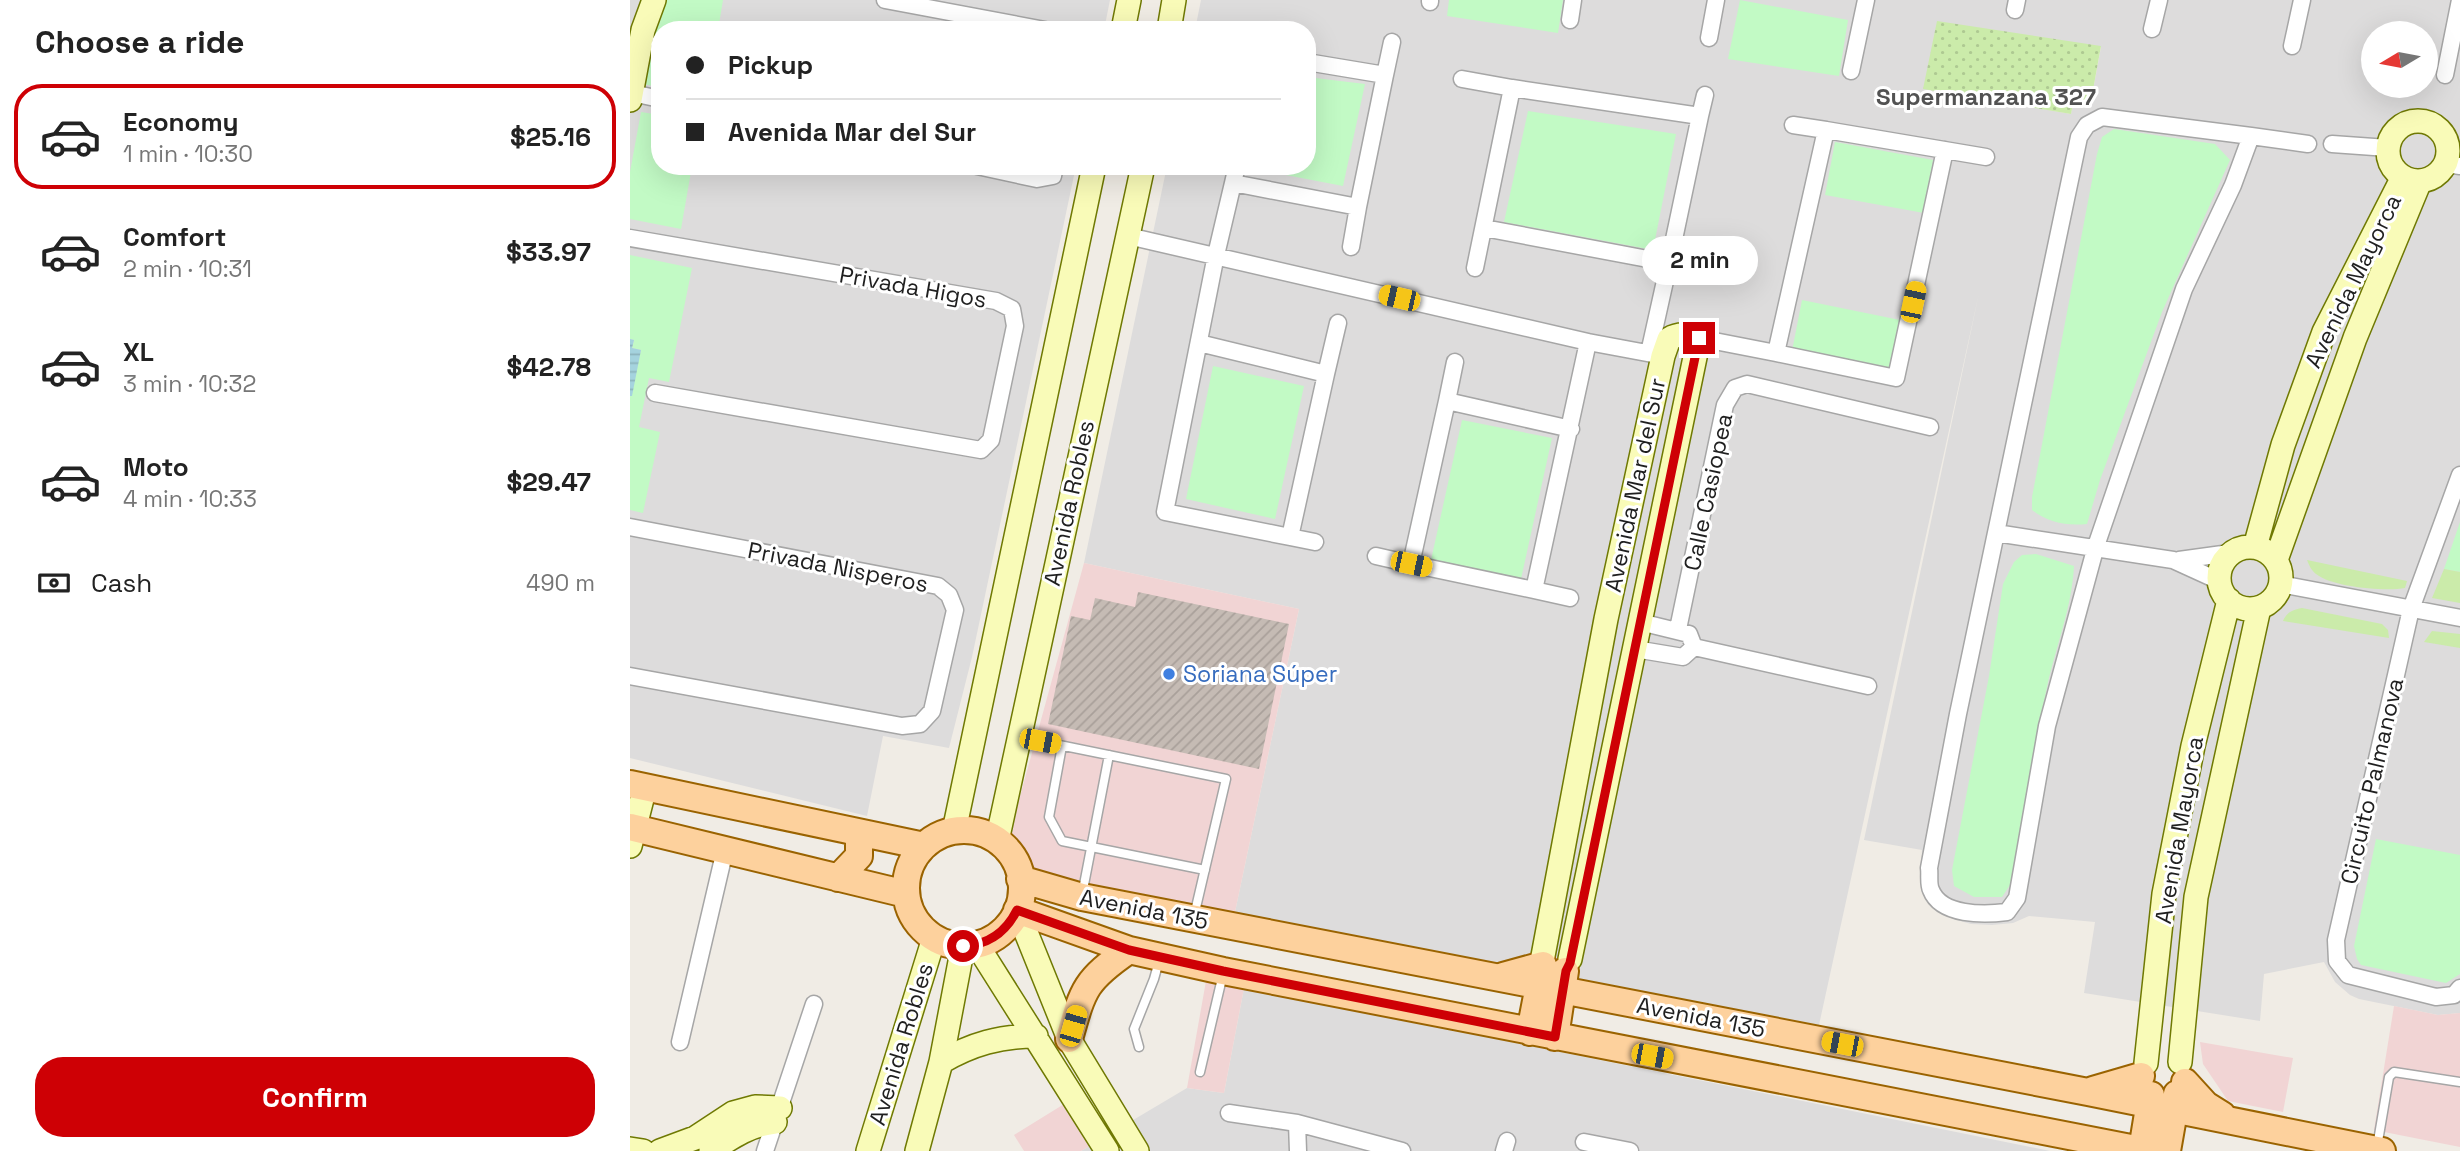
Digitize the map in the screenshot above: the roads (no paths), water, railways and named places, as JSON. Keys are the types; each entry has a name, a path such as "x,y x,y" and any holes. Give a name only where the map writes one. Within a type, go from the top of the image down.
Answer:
{"main road":[{"path":"638,785 924,846"},
{"path":"838,878 859,856 859,839 853,831"},
{"path":"954,831 976,832 997,841 1012,858 1020,879 1021,895 1017,910 1009,923 998,935 970,945 951,945 934,938 913,917 906,894 910,868 924,846 938,836 954,831"},
{"path":"632,834 725,850 906,894"},
{"name":"Avenida 135","path":"1020,879 1082,897 1494,978 1554,971 1595,997 2088,1091 2163,1086 2233,1122 2379,1150"},
{"name":"Avenida 135","path":"1017,910 1129,950 1223,971 2152,1151"},
{"path":"1160,956 1181,917"},
{"path":"1074,1048 1087,985 1104,967 1129,950"},
{"path":"1543,1034 1554,971"},
{"path":"2152,1151 2163,1086"}],"street":[{"path":"651,98 631,96 643,30 654,0"},
{"path":"885,0 997,21"},
{"path":"1125,21 1129,0"},
{"path":"1170,21 1174,0"},
{"path":"1570,20 1573,0"},
{"path":"1709,38 1716,0"},
{"path":"2152,29 2158,0"},
{"path":"2292,46 2302,0"},
{"path":"1851,71 1860,1"},
{"path":"2445,75 2460,1"},
{"path":"1351,247 1392,42"},
{"path":"1316,64 1385,75"},
{"path":"1462,79 1700,116"},
{"path":"1475,268 1512,88"},
{"path":"1128,236 1588,342 1656,355 1670,263 1705,95"},
{"path":"2251,136 2233,185 2185,289 2096,546 2047,726 2017,898 2007,912 1986,915 1942,904 1930,890 1929,868 1958,714 2079,137 2087,125 2102,117 2251,136 2308,144"},
{"path":"2425,121 2434,125 2446,141 2453,165 2436,175 2412,179 2391,165 2388,148 2390,138 2404,124 2425,121"},
{"path":"1793,125 1986,158"},
{"path":"1776,353 1826,130"},
{"path":"2332,144 2388,148"},
{"path":"1699,338 1896,378 1945,150"},
{"path":"1018,175 1037,179 1053,175"},
{"name":"Avenida Robles","path":"954,831 1092,175"},
{"name":"Avenida Robles","path":"997,841 1141,175"},
{"path":"1235,175 1216,255 1165,512 1315,542"},
{"path":"2276,560 2412,179"},
{"name":"Avenida Mayorca","path":"2255,547 2283,444 2324,332 2412,179"},
{"path":"1233,183 1358,208"},
{"path":"1484,228 1670,263"},
{"name":"Privada Higos","path":"630,238 996,301 1012,309 1015,326 991,440 981,450 655,393"},
{"path":"1290,537 1338,324"},
{"name":"Avenida Mar del Sur","path":"1675,335 1699,338 1633,656 1554,971 1599,655 1656,355 1675,335"},
{"path":"1534,590 1588,342"},
{"path":"1199,343 1326,374"},
{"path":"1411,564 1455,362"},
{"name":"Calle Casiopea","path":"1678,629 1726,405 1735,388 1747,384 1930,427"},
{"path":"1447,401 1570,429"},
{"name":"Circuito Palmanova","path":"2460,475 2411,609 2336,940 2337,961 2348,975 2436,997 2454,995 2460,988"},
{"name":"Privada Nisperos","path":"630,527 938,586 949,596 955,610 932,712 920,724 902,726 630,676"},
{"path":"1996,533 2096,546 2173,560 2230,553 2247,546 2255,547 2267,551 2276,560 2281,572 2280,584 2273,599 2259,608 2248,609 2238,606 2224,591 2173,560"},
{"path":"2224,591 2221,566 2230,553"},
{"path":"1376,556 1570,598"},
{"path":"2280,584 2460,618"},
{"name":"Avenida Mayorca","path":"2163,1086 2164,894 2224,591"},
{"name":"Avenida Mayorca","path":"2163,1086 2196,897 2259,608"},
{"path":"1640,622 1678,629 1689,634 1694,647"},
{"path":"1599,655 1683,657 1694,647"},
{"path":"1694,647 1868,686"},
{"path":"632,834 638,785"},
{"path":"680,1042 725,850"},
{"path":"1017,910 1074,1048 1137,1151"},
{"name":"Avenida Robles","path":"868,1151 934,938"},
{"path":"970,945 1036,1036 1107,1151"},
{"name":"Avenida Robles","path":"917,1151 970,945"},
{"path":"765,1151 814,1004"},
{"path":"941,1062 963,1049 986,1041 1011,1036 1036,1036"},
{"path":"1058,1072 1074,1048"},
{"path":"1081,1109 1102,1094"},
{"path":"660,1151 695,1138 733,1113 755,1107 777,1115"},
{"path":"1229,1113 1297,1123 1402,1151"},
{"path":"711,1151 744,1129 777,1115"},
{"path":"1297,1123 1298,1151"},
{"path":"1584,1142 1630,1151"},
{"path":"630,1149 643,1151"}],"lane":[{"path":"1018,737 1226,779 1205,870 1181,917"},
{"path":"1062,746 1049,817 1062,841 1205,870"},
{"path":"1082,897 1109,755"},
{"path":"1139,1047 1134,1029 1160,956"},
{"path":"1200,1072 1223,971"},
{"path":"2379,1150 2389,1077 2394,1072 2460,1082"}],"water":[{"path":"630,339 634,340 632,348 641,350 632,396 630,396"}],"place":[{"name":"Soriana Súper","path":"1169,674"}],"district":[{"name":"Supermanzana 327","path":"1986,96"}]}
